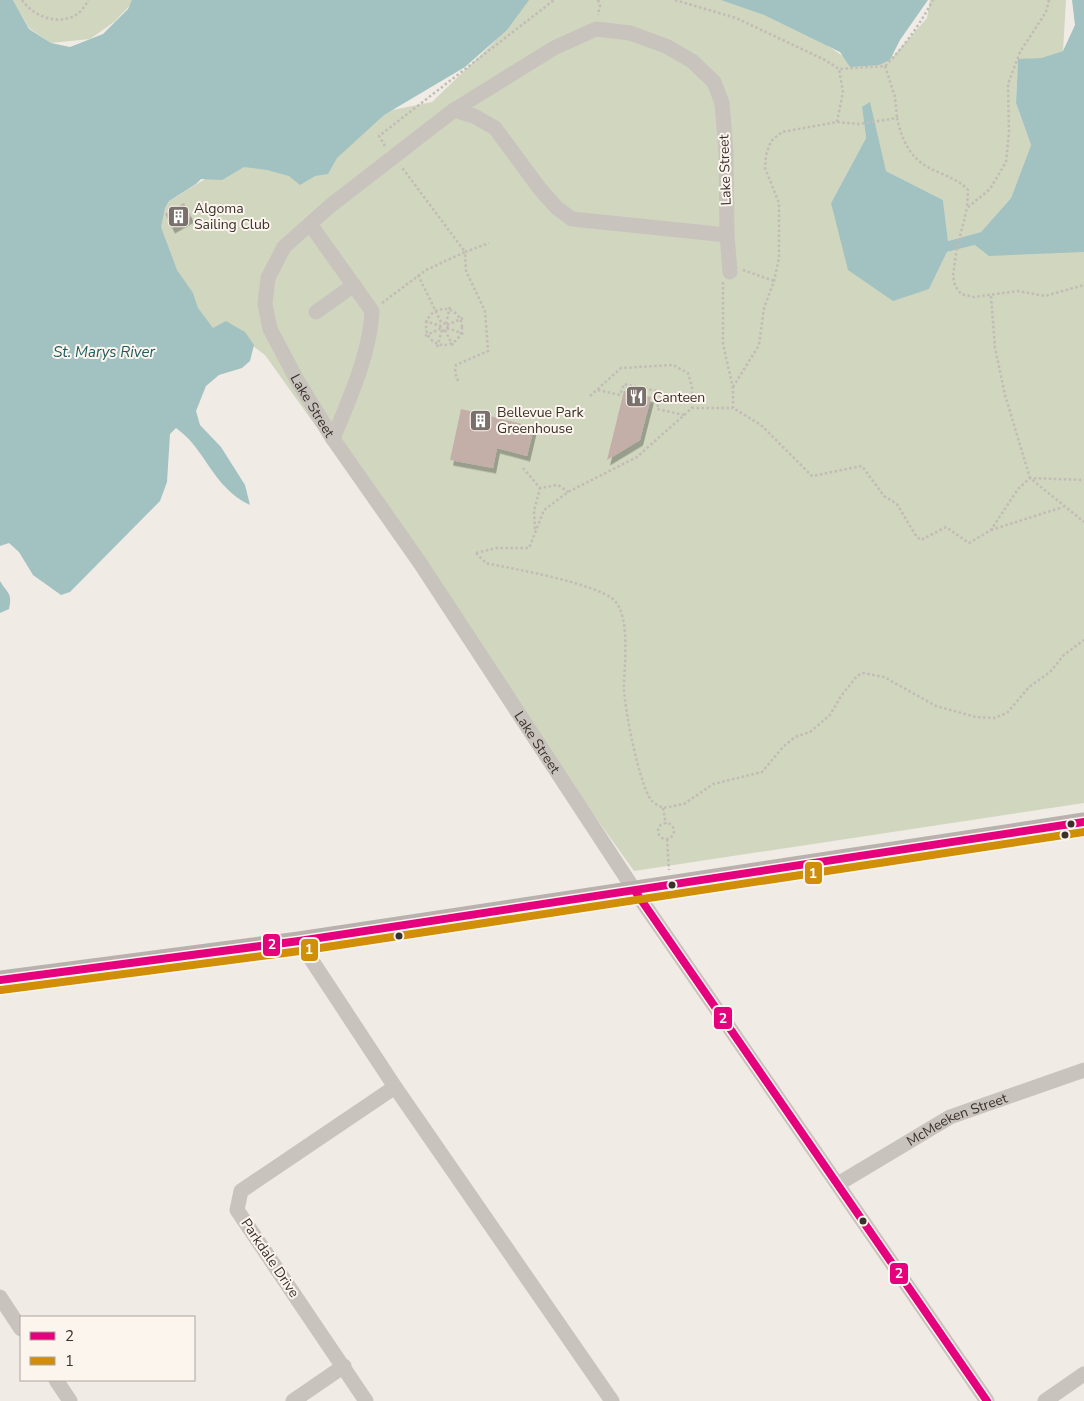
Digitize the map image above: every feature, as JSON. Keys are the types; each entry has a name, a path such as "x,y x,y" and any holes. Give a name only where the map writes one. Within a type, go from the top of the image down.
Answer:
{"main road":[{"path":"0,980 299,941 635,890 670,883 1084,822"}],"street":[{"name":"Lake Street","path":"730,272 727,235 726,151 722,103 714,82 692,61 666,46 630,33 596,29 554,48 454,110 393,156 310,224 284,247 274,262 265,290 265,304 270,329 297,380 333,439 420,564 635,890 987,1401"},
{"path":"454,110 474,116 495,128 540,189 572,220 727,235"},
{"path":"310,224 372,311 372,328 351,396 333,439"},
{"path":"316,312 354,285"},
{"path":"299,941 395,1087 612,1401"},
{"name":"McMeeken Street","path":"838,1184 950,1117 1084,1070"},
{"name":"Parkdale Drive","path":"366,1401 237,1210 241,1191 395,1087"},
{"path":"0,1298 20,1328"},
{"path":"293,1401 344,1366"},
{"path":"1044,1401 1084,1374"},
{"path":"57,1381 70,1401"}],"path":[{"path":"22,0 42,17 56,21 76,16 84,10 88,0"},
{"path":"458,381 455,372 456,365 488,351 485,311 466,271 465,252 379,136 554,0"},
{"path":"675,0 736,18 825,60 839,69 885,66 899,52 922,21 934,0"},
{"path":"966,208 990,188 1006,162 1009,132 1008,84 1020,52 1046,12 1049,0"},
{"path":"885,66 895,98 897,118 907,150 919,163 953,178 968,190 953,276 955,286 961,294 974,298 1018,291 1045,296 1084,285"},
{"path":"837,122 843,92 839,69"},
{"path":"733,388 759,345 764,308 774,281 779,258 779,203 765,168 770,141 782,132 837,122 859,124 897,118"},
{"path":"372,311 418,275 465,252 489,243"},
{"path":"733,408 733,388 723,344 722,283 730,272 744,270 774,281"},
{"path":"418,275 452,344"},
{"path":"991,296 995,348 1005,396 1030,478 1084,522"},
{"path":"450,308 462,319 462,333 452,344 437,345 426,335 426,321 436,311 450,308"},
{"path":"437,345 450,308"},
{"path":"426,335 462,319"},
{"path":"426,321 462,333"},
{"path":"590,396 621,368 673,365 688,373 692,387 692,408"},
{"path":"597,390 620,395 624,384 661,392 657,409 684,415"},
{"path":"1064,507 991,530 969,542 946,527 921,540 916,536 897,504 884,496 862,466 812,476 761,425 733,408 692,408 637,457 568,492 544,510 529,548 496,548 476,553 486,563 594,589 614,600 622,618 625,652 624,691 639,774 652,801 663,808 684,804 713,784 762,772 783,747 795,737 810,732 830,715 841,696 857,676 863,673 884,677 936,706 976,717 994,718 1007,713 1029,687 1050,672 1064,655 1084,640"},
{"path":"523,468 540,488"},
{"path":"991,530 1018,489 1030,478 1084,480"},
{"path":"540,488 558,485 568,492"},
{"path":"535,530 534,511 540,488"},
{"path":"663,808 666,824 673,830 673,834 667,839"},
{"path":"666,824 659,827 658,832 660,836 667,839"},
{"path":"667,839 670,883"}],"green space":[{"path":"13,0 135,0 114,22 90,39 51,43 29,28"},
{"path":"526,0 724,0 764,15 825,44 856,65 890,60 927,18 930,0 1066,0 1063,51 1041,58 1018,60 1016,103 1031,145 1011,198 981,232 948,241 943,200 886,171 862,107 866,138 831,203 929,289 947,252 975,245 1084,246 1084,803 634,871 265,355 249,343 208,365 149,235 169,201 215,173 348,119 432,102 494,42"}],"water":[{"name":"St. Marys River","path":"0,0 13,0 29,29 51,43 70,47 103,34 128,9 132,0 529,0 507,30 465,67 384,115 337,158 328,174 315,176 300,185 289,176 267,170 244,167 222,180 201,179 169,201 165,208 161,227 177,270 193,293 198,308 213,328 226,321 245,332 254,345 250,361 242,368 219,375 206,386 196,411 200,425 221,447 245,485 250,505 227,488 195,446 176,428 170,434 167,482 160,501 70,592 61,595 33,575 19,552 9,543 0,546"},
{"path":"721,0 928,0 900,40 890,60 879,65 850,67 840,52 764,15"},
{"path":"1072,0 1084,0 1084,252 989,256 975,245 947,252 929,289 893,301 848,270 831,203 866,138 862,107 870,102 886,171 943,200 948,241 981,232 1011,198 1031,145 1016,103 1018,59 1041,58 1063,51 1075,25"},
{"path":"0,581 9,594 10,600 9,609 0,613"}],"building":[{"name":"Algoma Sailing Club","path":"184,203 191,217 172,228 165,214"},
{"path":"624,391 651,397 640,440 607,460"},
{"path":"461,409 534,427 527,456 497,448 493,468 450,460"}],"transit line":[{"name":"2","path":"0,980 299,941 1084,822"},
{"name":"1","path":"1,990 300,951 1084,832"},
{"name":"2","path":"635,891 987,1401"}],"place":[{"name":"Algoma Sailing Club","path":"178,216"},
{"name":"Canteen","path":"637,397"},
{"name":"Bellevue Park Greenhouse","path":"481,420"}]}
